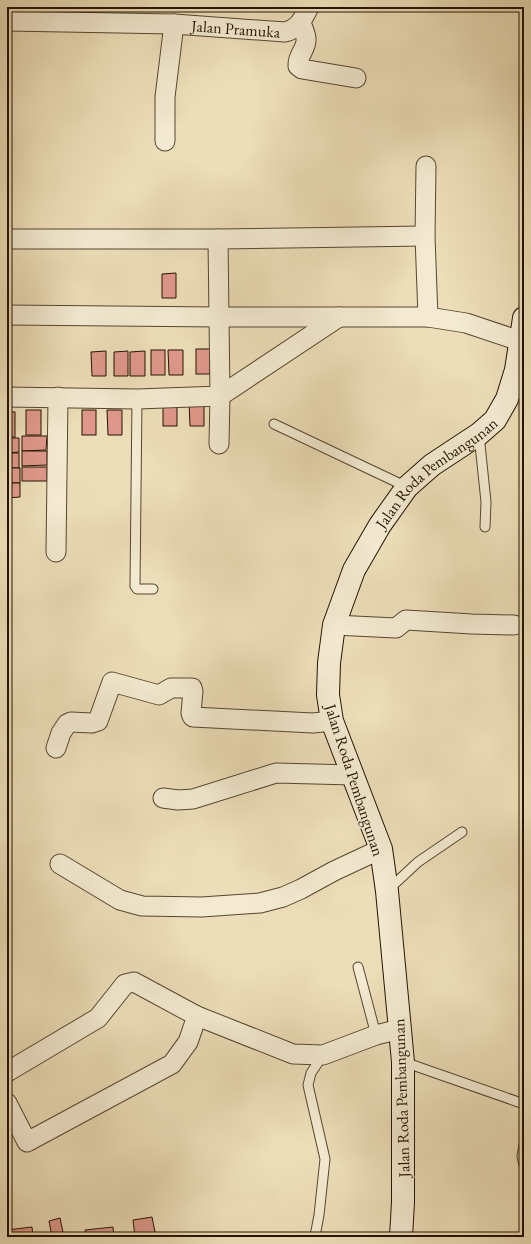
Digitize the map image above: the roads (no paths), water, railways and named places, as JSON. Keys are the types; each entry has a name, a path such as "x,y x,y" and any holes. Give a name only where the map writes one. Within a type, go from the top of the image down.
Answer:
{"street":[{"name":"Jalan Pramuka","path":"7,21 174,24 286,32 295,28 305,15"},
{"path":"305,15 306,40 304,48 297,60 298,66 302,69 356,78"},
{"path":"165,141 165,97 174,24"},
{"path":"426,166 425,236 428,317"},
{"path":"7,239 218,239 425,236"},
{"path":"218,239 220,396 219,444"},
{"path":"7,315 428,317 466,322 520,340"},
{"path":"7,397 137,399 220,396 339,317"},
{"name":"Jalan Roda Pembangunan","path":"401,1237 403,1202 402,1062 387,890 381,850 332,721 328,695 334,626 354,570 380,525 407,487 432,465 479,434 495,420 520,372 520,340 524,318"},
{"path":"56,552 58,397"},
{"path":"334,626 396,628 406,620 514,625"},
{"path":"56,748 62,733 71,722 92,723 98,721 112,682 159,695 172,688 192,688 191,713 194,717 313,724 332,721"},
{"path":"163,798 178,800 193,799 276,773 353,775"},
{"path":"60,864 120,900 142,906 202,907 260,903 283,897 334,871 381,850"},
{"path":"7,1072 98,1018 125,984 134,982 197,1016 293,1054 323,1055 376,1035 400,1029"},
{"path":"7,1103 27,1142 172,1064 188,1042 197,1016"}],"lane":[{"path":"137,399 135,586 140,590 153,589"},
{"path":"274,424 407,487"},
{"path":"479,434 486,502 485,527"},
{"path":"387,890 418,862 462,832"},
{"path":"358,967 376,1035"},
{"path":"314,1237 319,1215 325,1159 308,1085 311,1073 323,1055"},
{"path":"402,1062 524,1104"},
{"path":"524,1145 522,1156 524,1166"}]}
